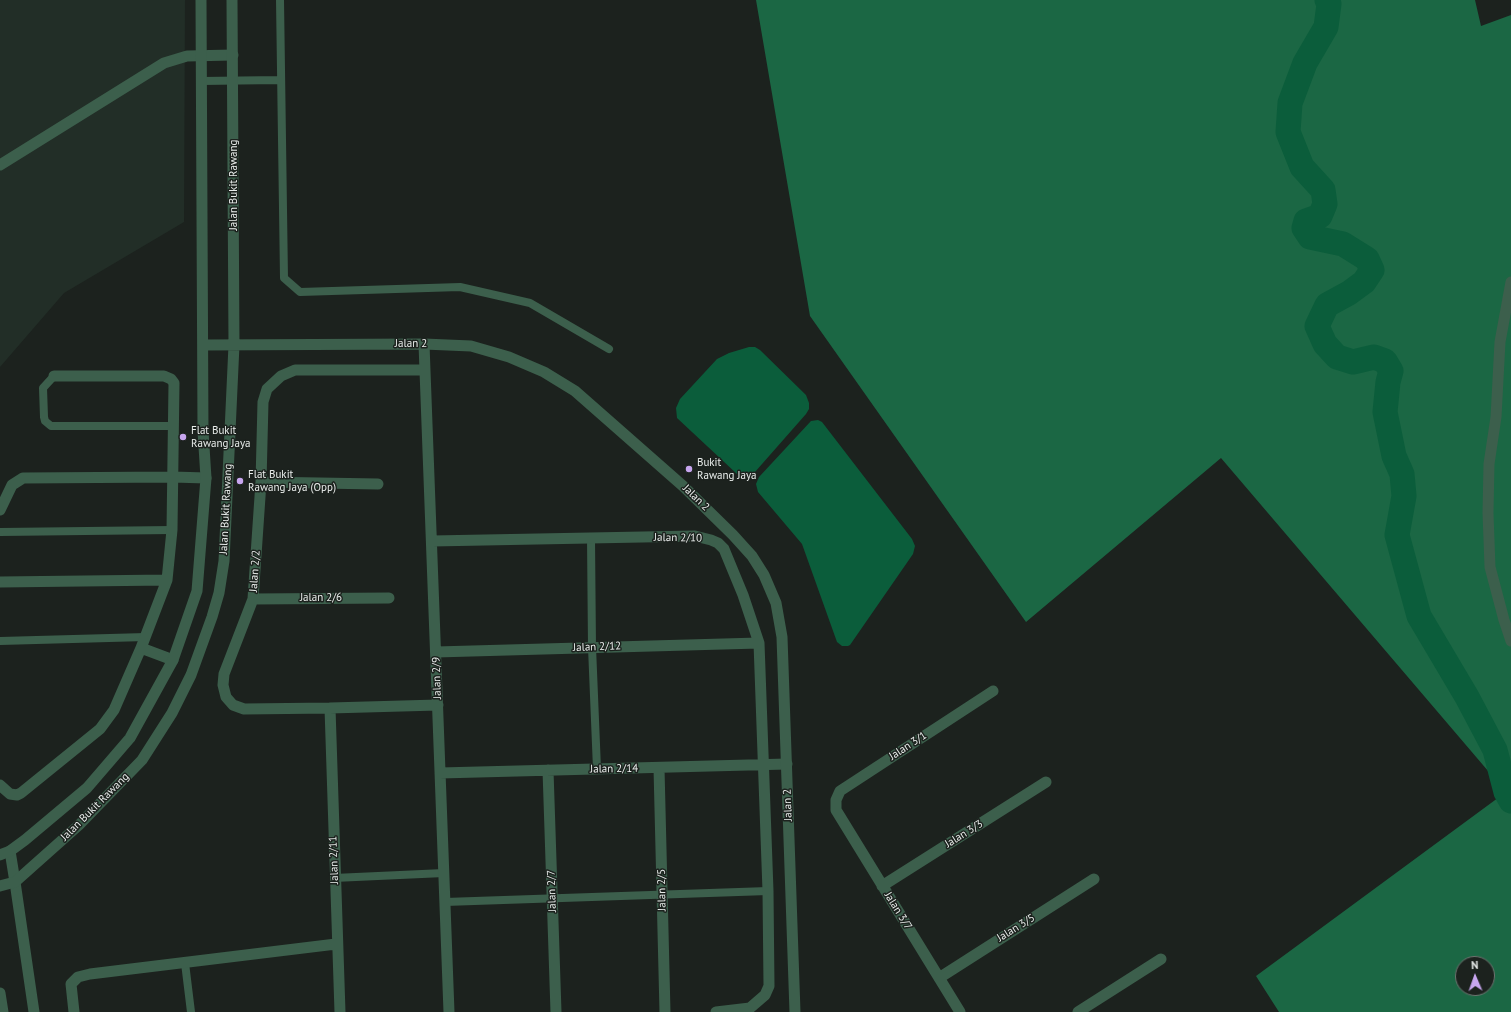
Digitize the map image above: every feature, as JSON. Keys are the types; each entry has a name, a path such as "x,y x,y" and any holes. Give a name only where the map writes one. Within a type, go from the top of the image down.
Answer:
{"street":[{"name":"Jalan Bukit Rawang","path":"5,853 87,788 130,738 173,660 197,590 206,478 203,431 201,0"},
{"name":"Jalan Bukit Rawang","path":"0,886 15,882 80,825 142,760 172,713 191,675 219,593 224,561 234,344 234,81 232,0"},
{"path":"0,165 164,63 187,56 233,55"},
{"path":"1511,282 1500,342 1496,417 1489,464 1488,513 1490,566 1511,641"},
{"name":"Jalan 2","path":"203,345 424,344 471,346 509,357 544,372 575,391 683,486 733,535 752,556 764,575 776,603 782,637 795,1012"},
{"name":"Jalan 2/9","path":"424,344 450,1012"},
{"name":"Jalan 2/2","path":"425,370 295,370 280,376 268,389 263,402 261,482 253,599 224,674 223,685 226,697 233,705 244,709 438,705"},
{"path":"0,785 10,794 21,793 100,729 114,710 146,637 167,580 172,530 174,387 172,379 168,377 54,376"},
{"path":"0,510 12,486 23,478 206,478"},
{"path":"261,482 378,484"},
{"name":"Jalan 2/10","path":"432,541 695,536 718,543 724,549 743,595 759,643 768,891 769,986 765,995 750,1008 716,1012"},
{"path":"0,582 167,580"},
{"name":"Jalan 2/6","path":"253,599 389,598"},
{"name":"Jalan 2/12","path":"436,652 759,643"},
{"path":"141,648 173,660"},
{"name":"Jalan 3/1","path":"836,810 836,800 840,791 993,691"},
{"name":"Jalan 2/11","path":"330,708 336,944 340,1012"},
{"name":"Jalan 2/14","path":"440,773 787,764"},
{"name":"Jalan 2/5","path":"659,768 665,1012"},
{"name":"Jalan 2/7","path":"548,770 556,1012"},
{"name":"Jalan 3/3","path":"882,886 1046,782"},
{"name":"Jalan 3/7","path":"836,810 960,1012"},
{"path":"5,853 15,882 34,1012"},
{"name":"Jalan 3/5","path":"939,978 1094,879"},
{"path":"74,1012 71,984 78,977 90,974 336,944"},
{"path":"1078,1012 1161,959"},
{"path":"0,993 3,1012"}],"lane":[{"path":"280,0 284,278 300,292 460,287 530,303 609,349"},
{"path":"202,81 280,80"},
{"path":"54,376 43,388 44,417 45,421 51,426 174,426"},
{"path":"0,532 172,530"},
{"path":"591,539 592,647 597,769"},
{"path":"0,641 146,637"},
{"path":"334,878 444,873"},
{"path":"445,902 768,891"},
{"path":"185,963 191,1012"}],"shaded area":[{"path":"0,0 185,0 184,222 64,293 0,367"},
{"path":"756,0 1475,0 1481,26 1511,15 1511,1012 1279,1012 1256,976 1506,792 1221,458 1026,622 810,316"},
{"path":"749,347 755,347 760,350 806,395 809,403 809,409 755,472 748,475 742,475 737,474 677,418 676,408 680,399 717,359 729,353"},
{"path":"818,420 822,422 912,539 915,546 913,554 848,646 842,646 837,642 802,544 758,492 756,484 759,477 811,421"}],"waterway":[{"path":"1327,0 1329,4 1326,27 1305,63 1290,103 1288,132 1302,167 1323,190 1325,204 1320,216 1306,221 1304,228 1310,237 1343,244 1367,259 1372,270 1364,282 1349,293 1327,305 1317,326 1325,344 1337,357 1353,362 1374,357 1385,361 1391,371 1388,382 1385,412 1394,456 1402,474 1404,496 1397,535 1419,616 1467,697 1495,750 1506,792 1511,801"}],"place":[{"name":"Flat Bukit Rawang Jaya","path":"183,437"},
{"name":"Bukit Rawang Jaya","path":"689,469"},
{"name":"Flat Bukit Rawang Jaya (Opp)","path":"240,481"}]}
